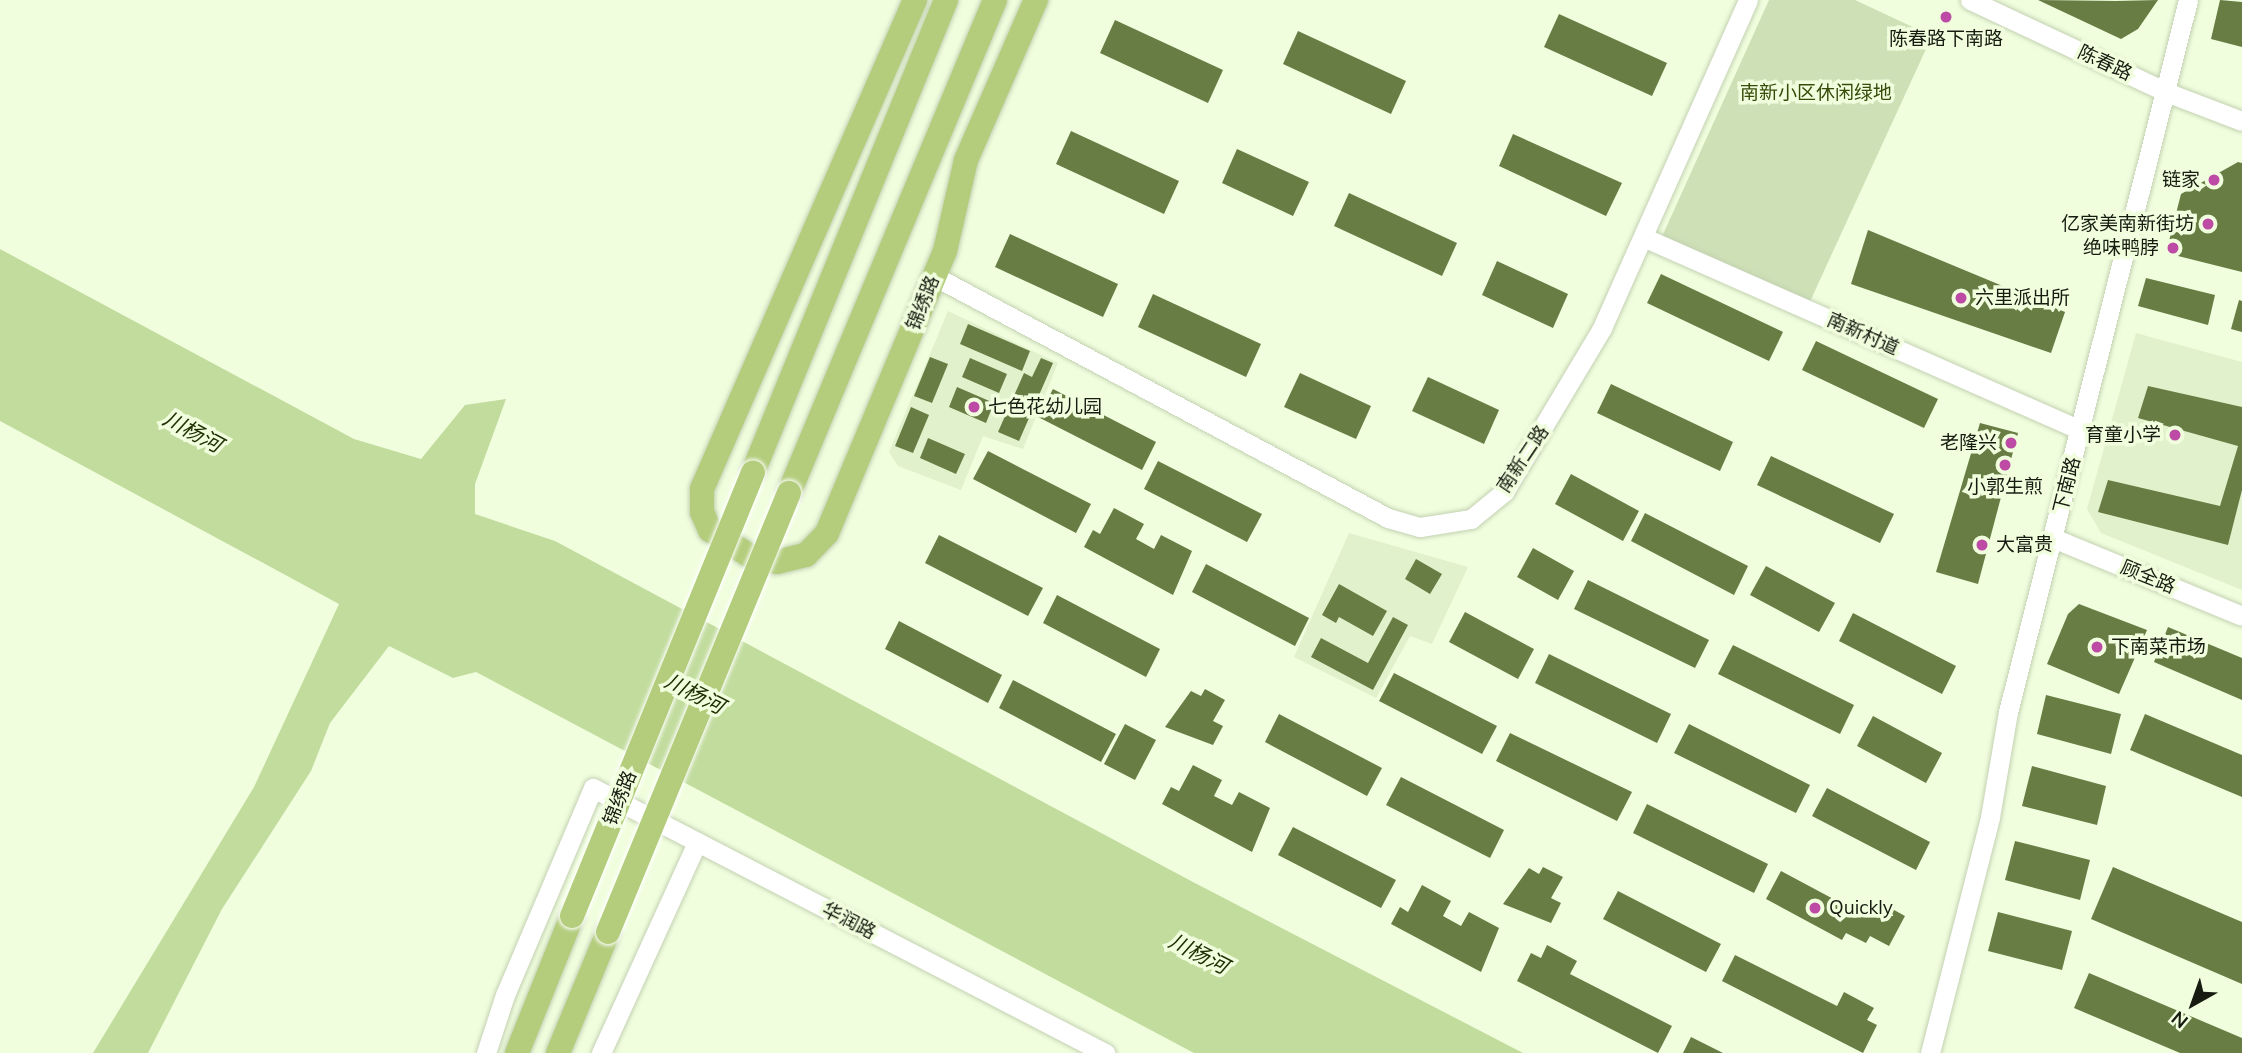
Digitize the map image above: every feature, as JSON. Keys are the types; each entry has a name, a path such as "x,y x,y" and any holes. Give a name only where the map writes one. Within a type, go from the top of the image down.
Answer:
{"main road":[{"name":"锦绣路","path":"915,0 702,489 702,512 710,530 730,548 755,560 777,562 806,555 827,533 934,276 966,160 1036,0"},
{"name":"锦绣路","path":"517,1053 946,0"},
{"name":"锦绣路","path":"558,1053 995,0"}],"street":[{"name":"南新二路","path":"934,276 1388,518 1420,527 1471,519 1504,492 1602,328 1645,238 1748,0"},
{"name":"陈春路","path":"1970,0 2166,92 2242,121"},
{"name":"下南路","path":"1930,1053 1990,817 2008,712 2188,0"},
{"name":"南新村道","path":"1645,238 2081,430"},
{"name":"顾全路","path":"2053,538 2242,616"},
{"name":"华润路","path":"486,1053 505,995 593,788 1105,1053"},
{"path":"601,1053 697,842"}],"shaded area":[{"name":"七色花幼儿园","path":"948,311 1058,363 1023,449 983,436 961,490 898,466 889,452"},
{"name":"育童小学","path":"2136,333 2242,362 2242,590 2101,533 2087,509"},
{"path":"1349,533 1468,567 1432,644 1410,636 1376,698 1294,657"}],"green space":[{"name":"南新小区休闲绿地","path":"1769,0 1855,0 1932,36 1807,308 1660,241"}],"water":[{"name":"川杨河","path":"0,249 354,439 421,459 465,405 506,399 475,484 475,514 555,541 1193,882 1523,1053 1194,1053 476,672 453,678 389,646 330,723 311,771 222,909 148,1053 93,1053 254,787 339,604 0,421"}],"building":[{"path":"2038,0 2158,0 2138,29 2121,39"},
{"path":"2220,0 2242,2 2242,47 2211,39"},
{"path":"1559,14 1667,63 1652,96 1544,47"},
{"path":"1115,20 1223,70 1208,103 1100,53"},
{"path":"1298,31 1406,81 1391,114 1283,64"},
{"path":"1071,131 1179,181 1164,214 1056,164"},
{"path":"1513,134 1622,183 1606,216 1499,166"},
{"path":"1237,149 1309,182 1293,216 1222,183"},
{"name":"亿家美南新街坊","path":"2238,162 2242,163 2242,272 2166,253 2181,194"},
{"path":"1349,193 1457,243 1442,276 1334,226"},
{"name":"六里派出所","path":"1868,230 2065,312 2051,353 1851,284"},
{"path":"1010,234 1118,284 1103,317 995,267"},
{"path":"1497,261 1568,294 1553,328 1482,295"},
{"path":"1661,274 1783,332 1769,361 1647,303"},
{"path":"2146,278 2215,295 2208,325 2138,306"},
{"path":"1153,294 1261,344 1246,377 1138,327"},
{"path":"2239,300 2242,301 2242,332 2231,329"},
{"path":"968,324 1030,351 1022,371 960,344"},
{"path":"1816,341 1938,399 1924,428 1802,370"},
{"path":"930,357 948,364 932,403 914,396"},
{"path":"970,358 1007,374 999,393 962,377"},
{"path":"1041,358 1053,363 1019,441 998,432 1024,373 1032,377"},
{"path":"1300,373 1371,406 1356,439 1284,407"},
{"path":"1428,377 1499,410 1484,444 1412,411"},
{"path":"1611,384 1733,442 1720,471 1597,413"},
{"path":"2148,386 2242,407 2242,490 2228,545 2098,512 2108,480 2220,506 2238,446 2138,418"},
{"path":"957,387 994,403 986,423 949,407"},
{"path":"1053,389 1156,442 1142,470 1038,417"},
{"path":"911,407 929,415 913,453 895,446"},
{"path":"1980,423 2018,433 1978,584 1936,572"},
{"path":"928,438 965,454 956,474 920,458"},
{"path":"988,451 1091,504 1076,533 973,479"},
{"path":"1771,456 1894,514 1880,543 1757,485"},
{"path":"1158,461 1262,514 1247,542 1144,489"},
{"path":"1571,474 1639,511 1623,541 1555,504"},
{"path":"1114,508 1144,524 1136,539 1154,549 1161,535 1192,551 1173,595 1084,547 1093,530 1100,534"},
{"path":"1645,513 1748,566 1734,595 1631,541"},
{"path":"939,535 1043,588 1028,616 925,563"},
{"path":"1533,548 1574,571 1558,600 1517,577"},
{"path":"1416,559 1442,574 1430,594 1405,579"},
{"path":"1206,564 1309,618 1295,646 1192,592"},
{"path":"1766,566 1835,603 1819,632 1750,595"},
{"path":"1588,580 1709,640 1695,668 1574,609"},
{"path":"1339,584 1387,611 1373,636 1339,617 1336,623 1322,615"},
{"path":"1057,595 1160,649 1146,677 1043,623"},
{"name":"下南菜市场","path":"2079,604 2147,630 2119,694 2047,664 2068,614"},
{"path":"1465,612 1534,649 1518,679 1449,642"},
{"path":"1853,613 1956,666 1942,694 1839,641"},
{"path":"1393,617 1408,625 1373,690 1311,657 1321,638 1368,663"},
{"path":"899,621 1002,675 988,703 885,649"},
{"path":"2168,627 2242,658 2242,700 2154,662"},
{"path":"1733,645 1854,705 1840,734 1718,674"},
{"path":"1549,654 1671,714 1657,743 1535,683"},
{"path":"1394,673 1497,726 1482,754 1379,701"},
{"path":"1013,680 1116,734 1101,762 999,708"},
{"path":"1205,689 1225,700 1213,721 1223,726 1213,745 1165,727 1191,691 1201,696"},
{"path":"2046,695 2121,714 2111,754 2037,734"},
{"path":"1279,714 1382,768 1367,796 1265,742"},
{"path":"2145,714 2242,755 2242,797 2130,750"},
{"path":"1873,716 1942,753 1926,783 1857,746"},
{"path":"1125,724 1156,740 1135,780 1104,764"},
{"path":"1689,724 1810,785 1796,813 1674,753"},
{"path":"1510,733 1632,792 1617,821 1496,761"},
{"path":"1193,765 1222,780 1214,796 1232,805 1239,792 1270,808 1252,852 1162,804 1171,787 1179,791"},
{"path":"2032,766 2106,786 2097,825 2022,806"},
{"path":"1401,777 1504,830 1490,858 1386,805"},
{"path":"1827,788 1930,842 1916,870 1812,816"},
{"path":"1647,804 1768,864 1754,893 1633,833"},
{"path":"1293,827 1396,880 1381,908 1278,855"},
{"path":"2015,841 2090,860 2080,900 2005,880"},
{"path":"1543,867 1563,877 1551,898 1561,903 1551,923 1503,904 1529,868 1539,874"},
{"path":"2113,867 2242,922 2242,984 2091,919"},
{"name":"Quickly","path":"1781,871 1854,910 1858,903 1880,914 1885,905 1905,916 1889,946 1870,936 1866,943 1846,933 1842,940 1766,899"},
{"path":"1422,885 1451,901 1443,916 1461,926 1469,912 1499,928 1481,972 1391,924 1400,907 1408,912"},
{"path":"1618,891 1721,944 1706,972 1603,919"},
{"path":"1998,912 2072,931 2062,970 1988,951"},
{"path":"1547,945 1577,961 1570,974 1672,1026 1658,1053 1517,981 1531,953 1541,958"},
{"path":"1735,955 1837,1006 1844,992 1874,1008 1867,1020 1877,1025 1863,1053 1722,981"},
{"path":"2089,973 2242,1038 2242,1053 2180,1053 2074,1008"},
{"path":"1691,1037 1723,1053 1683,1053"}],"place":[{"name":"陈春路下南路","path":"1946,17"},
{"name":"链家","path":"2214,180"},
{"name":"亿家美南新街坊","path":"2208,224"},
{"name":"绝味鸭脖","path":"2173,248"},
{"name":"六里派出所","path":"1961,298"},
{"name":"七色花幼儿园","path":"974,407"},
{"name":"育童小学","path":"2175,435"},
{"name":"老隆兴","path":"2011,443"},
{"name":"小郭生煎","path":"2005,465"},
{"name":"大富贵","path":"1982,545"},
{"name":"下南菜市场","path":"2097,647"},
{"name":"Quickly","path":"1815,908"}]}
